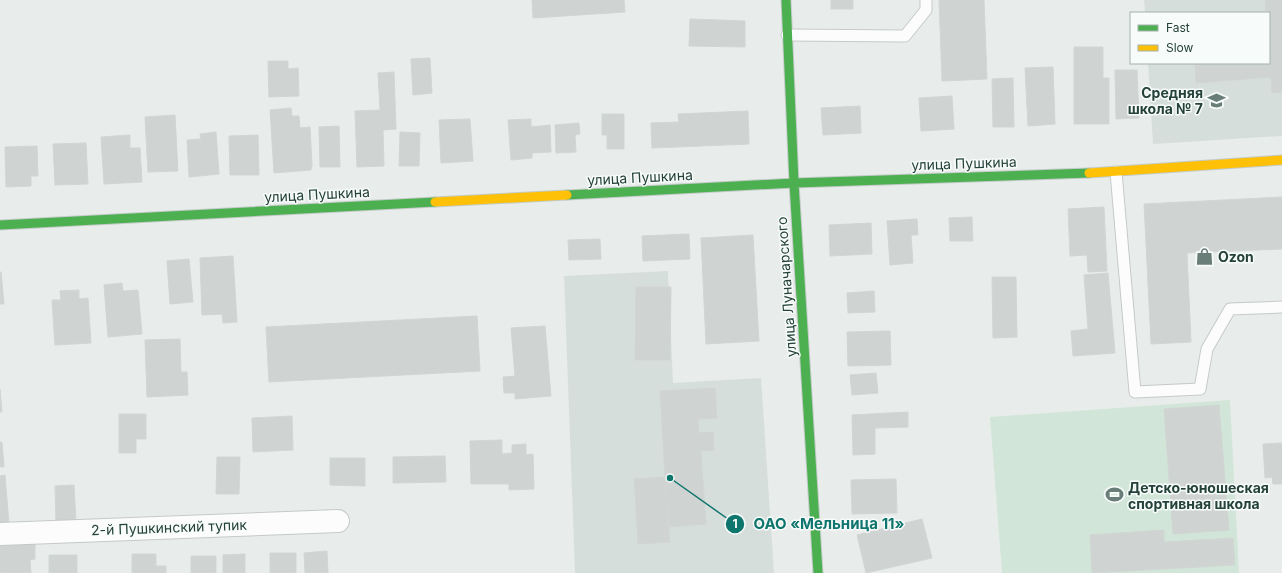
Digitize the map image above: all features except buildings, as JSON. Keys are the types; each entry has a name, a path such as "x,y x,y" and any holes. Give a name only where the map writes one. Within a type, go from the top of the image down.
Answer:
{"street":[{"name":"улица Луначарского","path":"786,0 794,183 818,573"},
{"name":"улица Пушкина","path":"0,225 794,183 1116,172 1282,160"},
{"name":"2-й Пушкинский тупик","path":"0,534 338,521"}],"lane":[{"path":"787,35 904,36 926,10 926,0"},
{"path":"1116,172 1135,392 1200,389 1207,349 1230,309 1282,306"}],"shaded area":[{"name":"Средняя школа № 7","path":"1144,0 1282,0 1282,136 1153,144 1148,64 1270,64 1270,12 1145,12"},
{"path":"668,271 673,383 761,378 774,573 575,573 564,276"}],"green space":[{"name":"Детско-юношеская спортивная школа","path":"1230,400 1239,573 1002,573 990,417"}],"traffic: fast":[{"path":"786,0 794,183 818,573"},
{"path":"567,195 794,183 1089,173"},
{"path":"0,225 435,202"}],"traffic: slow":[{"path":"1089,173 1282,160"},
{"path":"435,202 567,195"}],"place":[{"name":"Средняя школа № 7","path":"1216,100"},
{"name":"Ozon","path":"1205,256"},
{"name":"ОАО «Мельница 11»","path":"670,478"},
{"name":"Детско-юношеская спортивная школа","path":"1115,495"}]}
